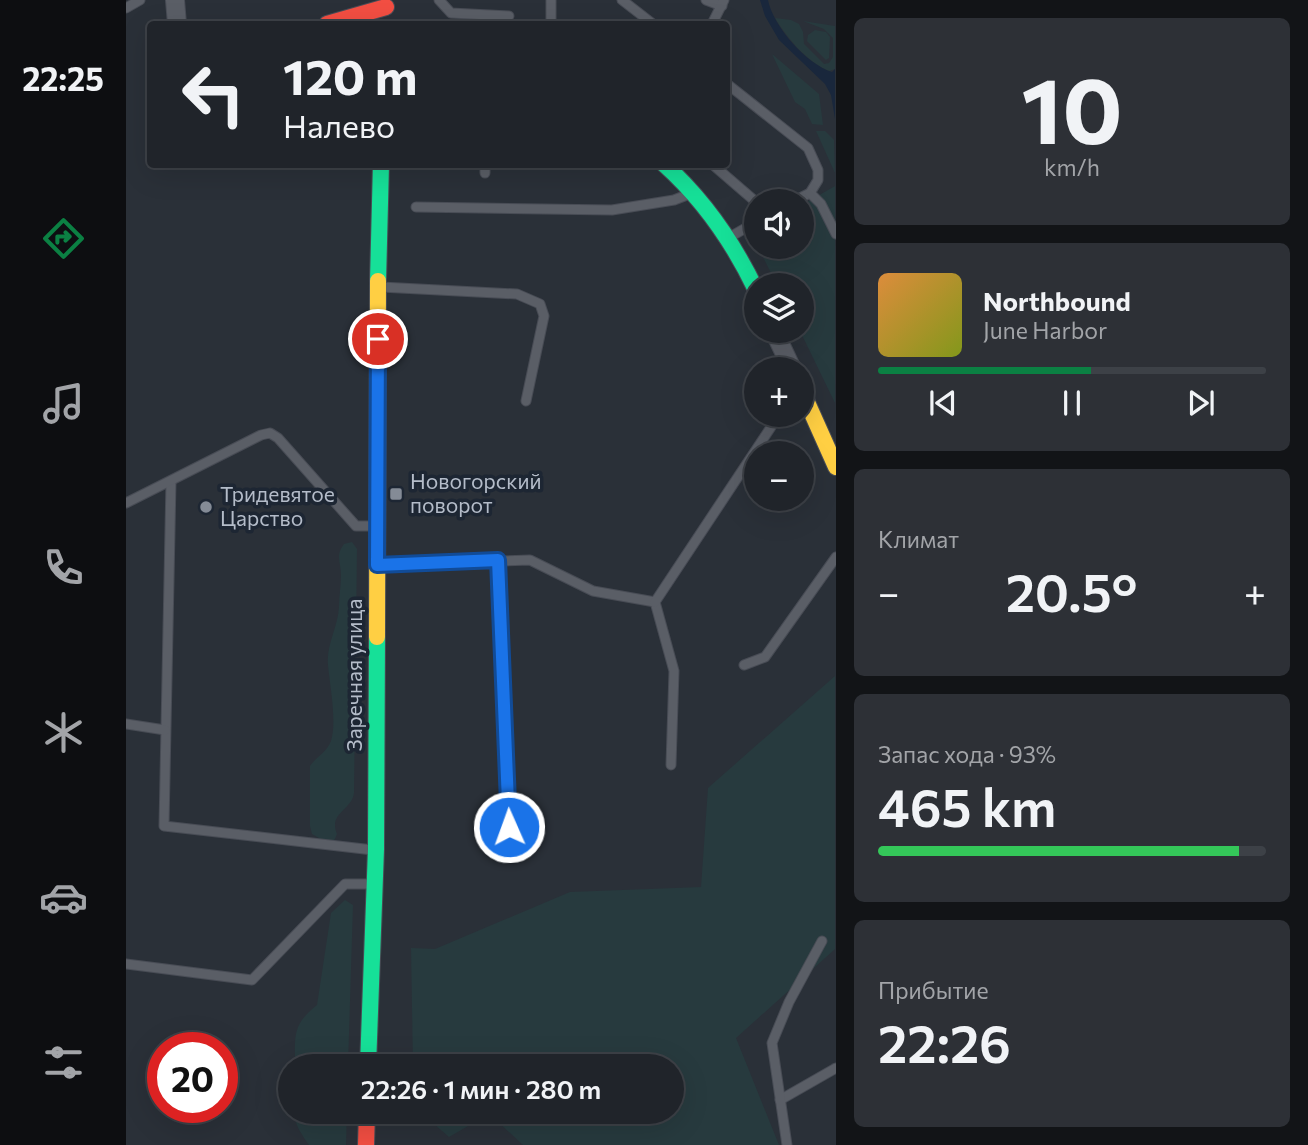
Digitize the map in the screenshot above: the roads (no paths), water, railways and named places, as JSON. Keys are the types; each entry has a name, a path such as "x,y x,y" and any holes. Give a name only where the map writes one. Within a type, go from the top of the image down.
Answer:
{"main road":[{"path":"333,21 362,7 386,4"},
{"name":"Заречная улица","path":"369,1054 375,850 381,168"},
{"path":"668,168 694,192 728,238 747,273"},
{"path":"814,421 835,467"},
{"path":"366,1145 367,1124"}],"street":[{"path":"175,0 177,21"}],"lane":[{"path":"126,8 140,0"},
{"path":"439,0 451,13 509,16"},
{"path":"551,0 551,21"},
{"path":"622,0 649,21"},
{"path":"706,0 723,3 714,21"},
{"path":"730,86 808,148 818,170 818,180 812,189"},
{"path":"717,168 744,192"},
{"path":"416,207 612,210 674,200 694,192"},
{"path":"814,197 821,204 835,234"},
{"path":"728,238 744,229"},
{"path":"378,287 517,293 540,304 544,316 526,401"},
{"path":"671,765 674,671 655,602 771,427"},
{"path":"126,503 261,435 270,433 278,438 356,526 376,526"},
{"path":"171,481 164,826 375,850"},
{"path":"126,493 138,498"},
{"path":"744,665 765,657 835,557"},
{"path":"498,560 509,827"},
{"path":"377,565 530,561 593,591 655,602"},
{"path":"126,724 165,730"},
{"path":"126,964 252,980 345,884 374,884"},
{"path":"788,1145 772,1043 789,1002 822,941"},
{"path":"780,1100 835,1068"}],"water":[{"path":"760,0 768,0 776,21 802,53 822,68 832,72 835,69 835,119 831,95 825,84 779,40 765,16"}],"place":[{"name":"Новогорский поворот","path":"396,494"},
{"name":"Тридевятое Царство","path":"206,507"}]}
